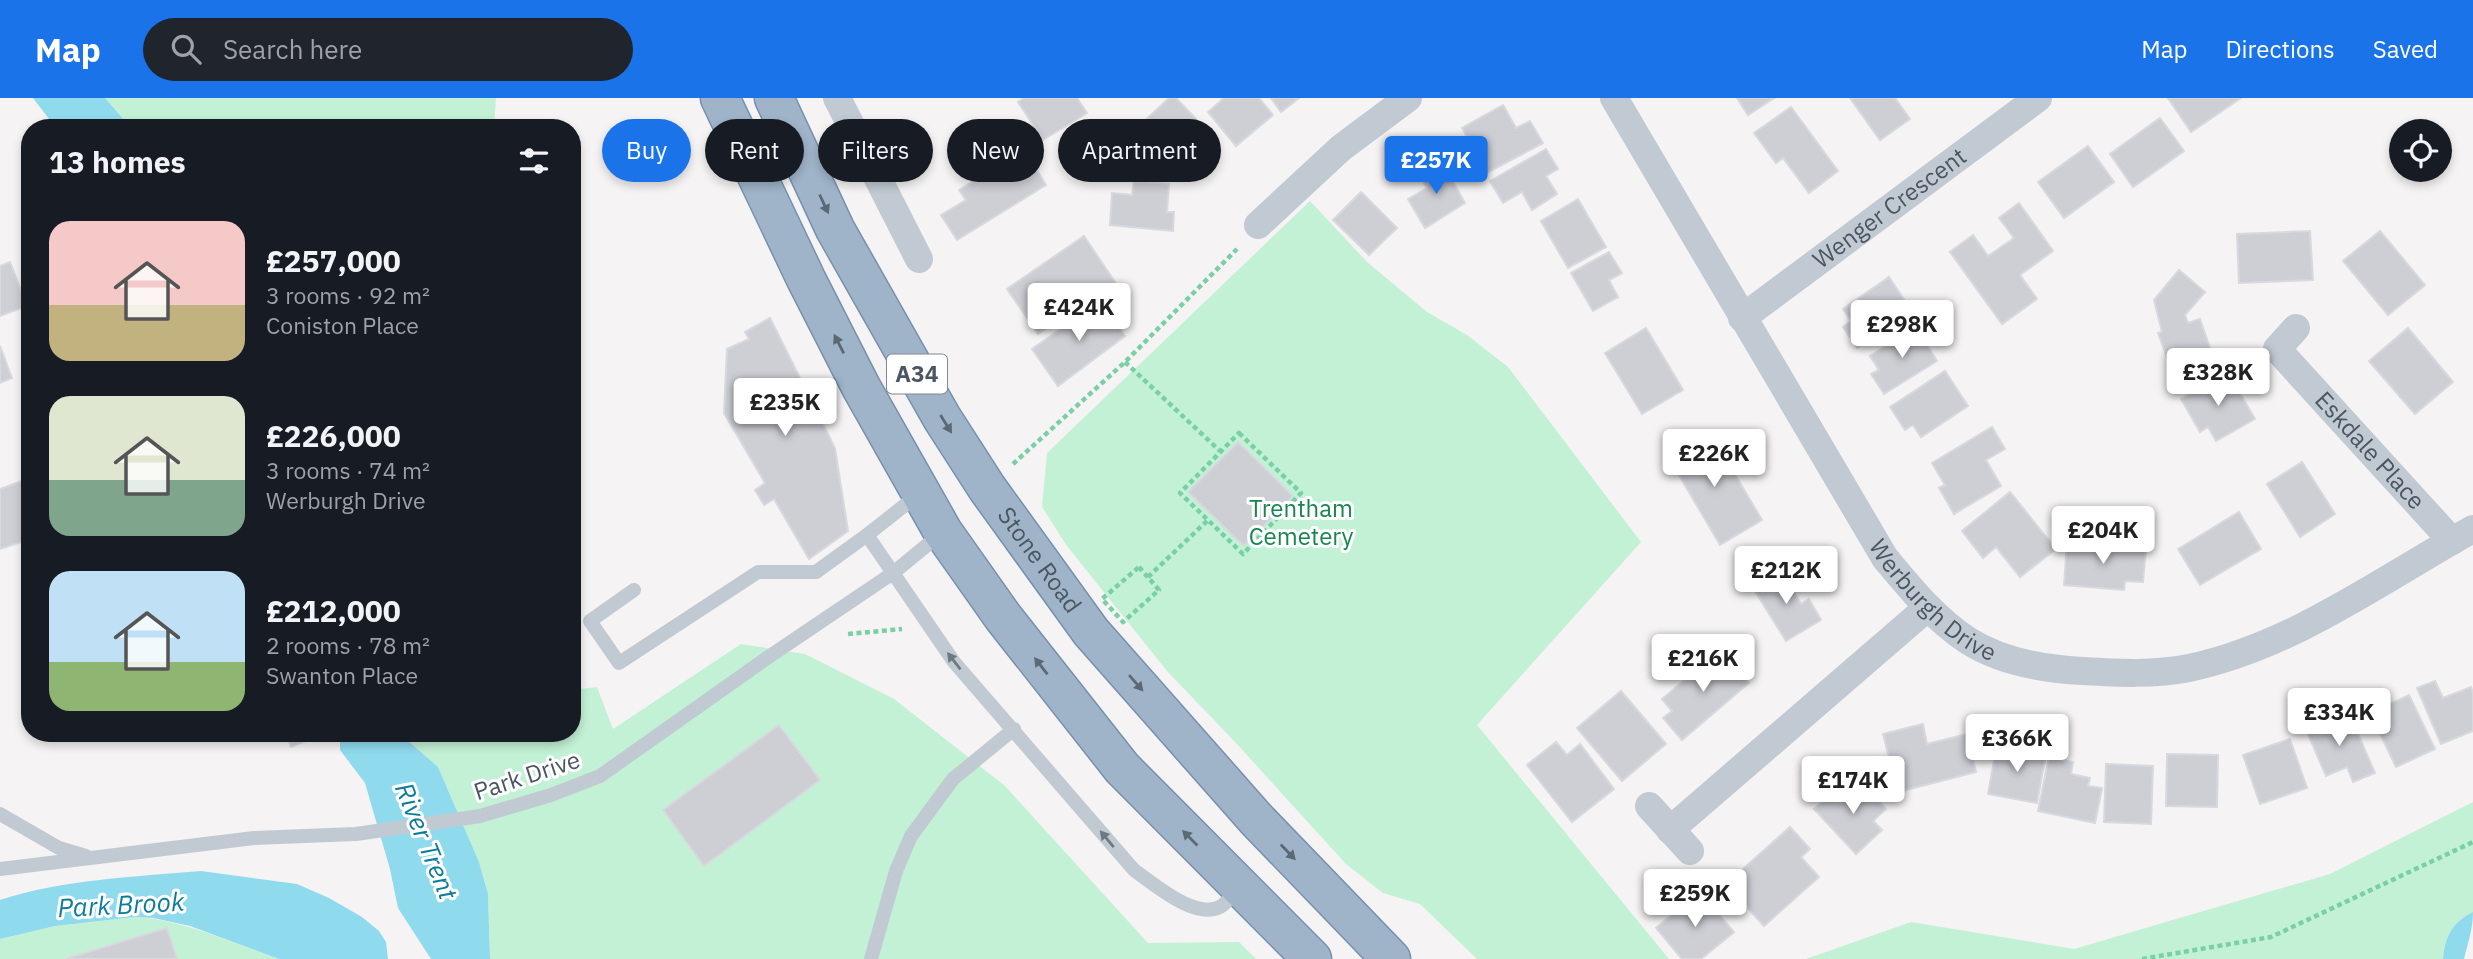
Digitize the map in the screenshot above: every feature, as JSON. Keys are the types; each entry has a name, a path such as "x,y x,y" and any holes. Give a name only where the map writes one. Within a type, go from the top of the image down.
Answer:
{"highway":[{"name":"A34","path":"720,98 861,387 943,532 1003,617 1122,768 1312,959"},
{"name":"Stone Road","path":"774,98 835,229 942,418 987,488 1091,632 1256,819 1391,959"}],"street":[{"path":"837,98 919,259"},
{"path":"1258,225 1341,148 1408,98"},
{"name":"Werburgh Drive","path":"1614,98 1885,558 1927,608 1968,640 2015,663 2074,671 2127,674 2186,669 2245,653 2306,625 2463,535"},
{"name":"Wenger Crescent","path":"1742,318 2038,98"},
{"name":"Eskdale Place","path":"2295,328 2277,349 2463,535"},
{"path":"1670,830 1927,608"},
{"path":"1649,806 1690,851"}],"lane":[{"path":"634,590 590,621 619,663 758,572 816,572 920,494"},
{"name":"Park Drive","path":"0,869 254,838 355,835 480,817 551,795 600,776 893,573 943,532"},
{"path":"867,536 954,662 1134,870 1169,896 1202,910 1222,906 1238,887"},
{"path":"871,959 896,871 911,836 953,779 1014,729"},
{"name":"Park Drive","path":"0,814 59,848 90,857"}],"path":[{"path":"987,488 1125,362 1258,225"},
{"path":"1125,362 1220,452"},
{"path":"1239,433 1301,494 1242,554 1180,494 1220,452 1239,433"},
{"path":"1148,578 1208,520"},
{"path":"1139,567 1148,578 1159,590 1122,622 1102,598 1139,567"},
{"path":"2142,959 2270,937 2473,842"}],"green space":[{"path":"105,98 496,98 495,119 123,119"},
{"name":"Trentham Cemetery","path":"1310,201 1367,262 1427,312 1467,335 1508,367 1641,542 1477,725 1669,959 1477,959 1420,904 1383,893 1346,864 1167,671 1067,546 1042,507 1047,453"},
{"path":"741,644 805,654 894,699 1004,785 1148,943 1239,942 1256,959 490,959 488,894 479,862 438,767 409,742 581,742 581,689 597,687 613,729"},
{"path":"2473,802 2473,912 2460,920 2451,931 2443,959 1806,959 1911,922 2074,949 2330,874"},
{"path":"135,917 190,927 279,959 0,959 0,939 55,926"}],"water":[{"path":"33,98 105,98 123,119 49,119"},
{"name":"River Trent","path":"340,742 409,742 438,767 479,862 488,894 490,959 431,959 398,908 390,869 365,783 340,750"},
{"name":"Park Brook","path":"201,871 297,884 329,898 362,917 379,931 386,942 388,959 279,959 190,926 135,917 55,926 0,939 0,900 74,883"},
{"path":"2473,912 2464,959 2443,959 2451,931 2460,920"}],"building":[{"path":"1024,98 1077,98 1087,113 1077,119 1058,119 1058,131 1044,139 1044,119 1029,119 1018,102"},
{"path":"1169,98 1176,98 1196,119 1147,119"},
{"path":"1224,98 1259,98 1273,115 1236,146 1221,128 1221,119 1214,119 1208,112"},
{"path":"1271,98 1299,98 1281,112"},
{"path":"1737,98 1774,98 1748,115"},
{"path":"1850,98 1895,98 1910,119 1880,140"},
{"path":"2168,98 2241,98 2191,132"},
{"path":"1503,105 1516,128 1530,121 1543,143 1487,173 1462,128"},
{"path":"1791,107 1838,171 1809,193 1783,158 1776,163 1754,133"},
{"path":"2160,118 2184,151 2133,187 2110,154"},
{"path":"2088,146 2114,182 2064,218 2038,182"},
{"path":"1546,149 1558,169 1546,176 1557,194 1532,210 1522,192 1503,203 1490,181"},
{"path":"1441,161 1465,203 1425,228 1408,199 1427,188 1419,175"},
{"path":"972,182 1044,182 1046,185 957,240 941,215 966,200 959,190"},
{"path":"1134,182 1169,184 1167,212 1174,212 1173,231 1110,225 1112,193 1132,195"},
{"path":"1361,192 1397,228 1369,255 1333,220"},
{"path":"1578,199 1606,247 1568,268 1541,221"},
{"path":"2019,203 2053,251 2020,275 2037,299 2002,324 1950,252 1973,235 1988,256 2014,238 1999,218"},
{"path":"2310,231 2313,280 2239,283 2237,234"},
{"path":"2380,231 2425,285 2388,315 2343,261"},
{"path":"1084,236 1115,282 1038,334 1007,289"},
{"path":"1609,252 1622,273 1609,280 1618,297 1593,311 1571,273"},
{"path":"10,262 21,290 21,308 0,316 0,266"},
{"path":"2179,270 2205,292 2185,315 2188,323 2200,319 2214,360 2173,374 2158,333 2162,332 2154,300"},
{"path":"1889,277 1911,310 1857,348 1843,327 1851,321 1843,309"},
{"path":"1101,301 1125,336 1058,386 1032,349"},
{"path":"770,318 835,448 848,531 809,559 774,499 764,505 755,490 765,483 724,413 727,349 749,339 745,332"},
{"path":"1916,327 1937,361 1884,394 1871,374 1879,370 1870,356"},
{"path":"1646,328 1683,390 1642,414 1605,353"},
{"path":"2408,328 2453,382 2415,414 2369,361"},
{"path":"0,346 12,378 0,383"},
{"path":"1945,371 1968,406 1921,437 1913,425 1905,430 1890,407"},
{"path":"2228,373 2255,419 2216,441 2208,427 2200,432 2181,399"},
{"path":"1992,427 2005,449 1986,460 2001,486 1954,514 1939,488 1945,485 1932,463"},
{"path":"1697,434 1706,450 1717,444 1762,520 1720,545 1666,453"},
{"path":"1238,442 1293,496 1244,546 1188,492"},
{"path":"2302,462 2335,514 2300,537 2267,484"},
{"path":"21,481 21,542 0,549 0,489"},
{"path":"2010,492 2056,549 2020,577 1996,547 1983,558 1962,531"},
{"path":"2239,512 2261,549 2200,585 2178,549"},
{"path":"2067,542 2146,548 2143,582 2125,581 2124,590 2064,585"},
{"path":"1780,570 1801,604 1809,599 1821,620 1786,641 1753,588"},
{"path":"1720,650 1749,683 1682,740 1663,718 1672,711 1662,699"},
{"path":"2435,681 2443,698 2471,687 2473,693 2473,731 2441,744 2417,688"},
{"path":"1621,691 1666,744 1622,781 1577,728"},
{"path":"2409,695 2435,749 2396,767 2370,713"},
{"path":"2330,714 2334,725 2351,718 2375,773 2353,782 2347,767 2326,776 2304,725"},
{"path":"1923,724 1927,744 1967,734 1976,772 1898,792 1883,734"},
{"path":"779,725 820,780 704,866 663,810"},
{"path":"2290,739 2307,788 2260,804 2243,755"},
{"path":"289,742 303,742 291,747"},
{"path":"1556,742 1567,755 1580,744 1614,789 1572,822 1527,765"},
{"path":"1997,744 2046,754 2037,803 1988,794"},
{"path":"2167,754 2218,755 2217,807 2166,806"},
{"path":"2049,757 2073,762 2071,774 2090,778 2088,786 2102,788 2095,823 2038,811"},
{"path":"2106,764 2153,766 2151,824 2104,822"},
{"path":"1861,782 1886,809 1873,821 1882,830 1856,854 1814,809 1831,793 1838,801"},
{"path":"1790,827 1810,849 1801,857 1819,877 1764,926 1726,884"},
{"path":"1700,892 1734,932 1701,959 1682,959 1656,928"},
{"path":"167,928 177,959 65,959"}]}
